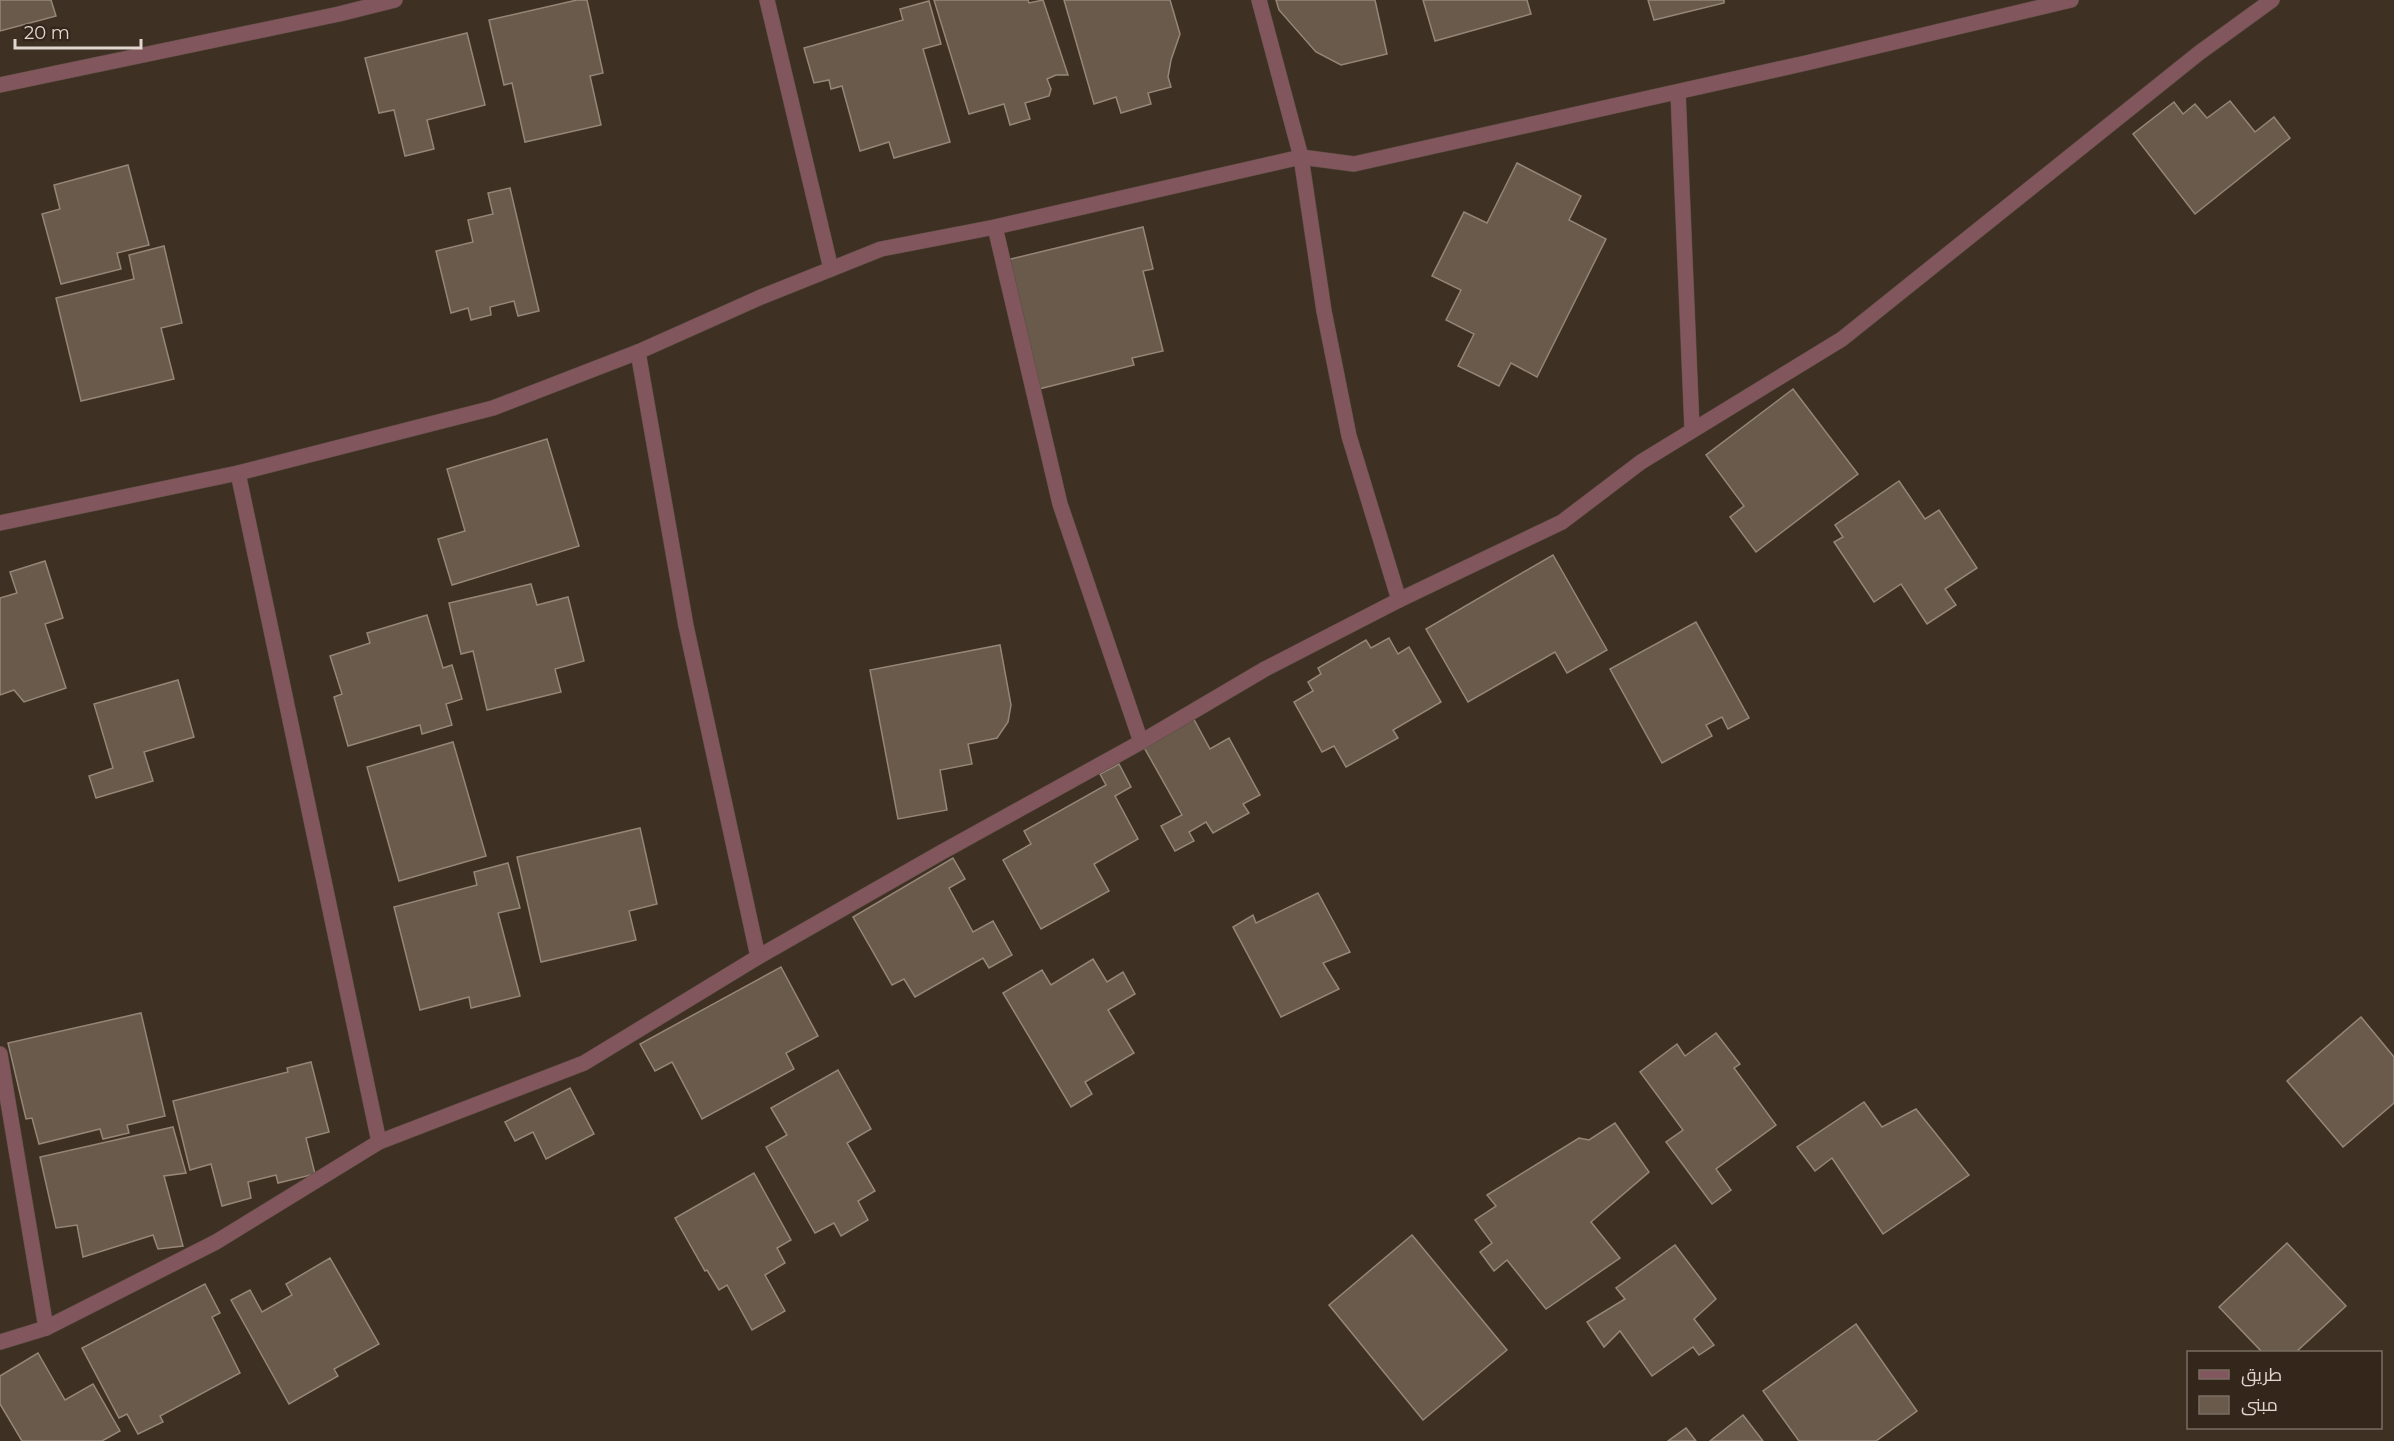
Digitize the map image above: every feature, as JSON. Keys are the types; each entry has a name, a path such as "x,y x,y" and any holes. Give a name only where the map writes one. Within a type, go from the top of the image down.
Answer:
{"street":[{"path":"0,85 339,14 395,0"},
{"path":"766,0 831,269"},
{"path":"1259,0 1300,157 1324,311 1349,436 1399,600"},
{"path":"0,524 238,472 493,408 638,352 761,297 881,249 996,227 1300,157 1354,164 1678,92 2015,7 2071,0"},
{"path":"0,1342 46,1328 216,1242 379,1143 584,1063 759,957 1141,742 1265,669 1399,600 1562,522 1641,462 1842,339 2190,60 2272,0"},
{"path":"1678,92 1692,429"},
{"path":"996,227 1060,504 1141,742"},
{"path":"638,352 686,626 759,957"},
{"path":"238,472 379,1143"},
{"path":"0,1054 46,1328"}],"building":[{"path":"0,0 51,0 56,16 0,31"},
{"path":"577,0 587,0 603,73 590,76 601,125 525,142 512,83 504,85 489,20"},
{"path":"934,0 1028,0 1029,3 1043,0 1068,75 1056,75 1047,79 1051,89 1049,96 1025,103 1030,119 1010,125 1004,104 969,114"},
{"path":"1064,0 1170,0 1180,34 1168,77 1171,87 1148,93 1151,104 1121,113 1116,97 1094,104"},
{"path":"1276,0 1375,0 1387,54 1341,65 1316,52 1279,10"},
{"path":"1423,0 1527,0 1531,14 1435,41"},
{"path":"1648,0 1724,0 1724,3 1654,20"},
{"path":"929,1 941,44 923,49 950,142 894,158 889,142 860,151 842,86 831,89 829,80 814,83 804,48 903,20 900,9"},
{"path":"467,33 485,105 427,120 434,149 405,156 394,110 379,113 365,58"},
{"path":"2230,101 2255,132 2274,117 2290,138 2195,214 2133,134 2174,102 2183,114 2195,104 2207,118"},
{"path":"1517,163 1581,196 1569,220 1606,239 1537,377 1511,363 1499,386 1458,366 1474,334 1446,320 1461,290 1432,276 1464,212 1487,223"},
{"path":"128,165 149,245 117,253 121,269 61,284 42,214 60,209 54,185"},
{"path":"510,188 539,311 518,316 514,301 490,307 491,315 471,320 468,308 451,313 436,251 473,242 468,220 493,214 488,193"},
{"path":"1143,227 1153,269 1143,271 1163,351 1132,358 1134,365 1039,389 1007,260"},
{"path":"164,246 182,323 161,328 174,379 81,401 56,298 134,279 129,255"},
{"path":"1793,389 1858,474 1756,552 1730,517 1744,506 1706,455"},
{"path":"547,439 579,546 452,585 438,539 465,531 447,469"},
{"path":"1899,481 1925,519 1939,510 1977,568 1945,589 1956,605 1927,624 1901,584 1874,602 1834,542 1843,537 1835,525"},
{"path":"1553,555 1607,650 1567,673 1555,652 1468,702 1426,629"},
{"path":"45,561 63,618 45,624 66,688 24,702 14,690 0,695 0,598 17,593 10,572"},
{"path":"531,584 537,605 568,597 584,661 555,669 561,692 487,710 473,651 461,654 449,603"},
{"path":"427,615 443,668 452,665 462,699 446,704 452,725 422,734 420,725 348,746 334,697 342,694 330,656 370,643 367,633"},
{"path":"1696,622 1749,718 1728,729 1722,717 1706,725 1712,736 1662,763 1610,669"},
{"path":"1389,638 1398,654 1409,647 1441,702 1393,730 1398,738 1346,767 1334,746 1322,752 1294,702 1313,691 1308,682 1321,674 1318,668 1366,640 1371,648"},
{"path":"1000,645 1011,705 1008,722 997,738 968,744 972,764 940,770 947,810 898,819 870,670"},
{"path":"178,680 194,737 144,752 153,781 96,798 89,776 113,768 94,704"},
{"path":"1191,714 1210,749 1229,738 1260,795 1243,804 1249,813 1213,833 1206,822 1189,832 1194,841 1175,851 1161,826 1182,815 1141,742"},
{"path":"453,742 486,856 399,881 367,767"},
{"path":"1119,764 1131,787 1115,796 1138,839 1094,864 1109,891 1041,929 1003,860 1031,844 1024,831 1106,785 1100,774"},
{"path":"640,828 657,904 629,911 636,940 541,962 517,857"},
{"path":"953,858 965,879 949,888 973,932 993,921 1012,955 989,968 983,958 915,997 904,979 892,985 853,917"},
{"path":"508,863 520,908 498,913 520,996 471,1008 469,997 420,1010 394,907 477,885 474,872"},
{"path":"1318,893 1350,952 1323,963 1339,989 1281,1017 1233,927 1253,915 1256,923"},
{"path":"1093,959 1107,982 1123,972 1135,994 1108,1010 1134,1053 1085,1082 1092,1094 1071,1107 1003,993 1042,970 1051,985"},
{"path":"781,967 818,1036 786,1053 794,1069 702,1119 672,1062 655,1071 640,1044"},
{"path":"141,1013 165,1116 127,1125 129,1133 103,1139 100,1129 39,1144 32,1118 26,1119 8,1043"},
{"path":"2361,1017 2394,1057 2394,1103 2343,1147 2287,1081"},
{"path":"1716,1033 1740,1064 1734,1068 1776,1125 1716,1169 1731,1190 1712,1204 1666,1142 1683,1130 1640,1072 1677,1044 1685,1056"},
{"path":"311,1062 329,1132 306,1138 315,1174 278,1183 276,1175 248,1182 251,1198 222,1206 211,1164 190,1170 173,1101 288,1072 287,1068"},
{"path":"838,1070 871,1129 847,1143 875,1191 858,1201 868,1220 841,1236 834,1223 815,1233 766,1147 787,1135 771,1108"},
{"path":"570,1088 594,1134 546,1159 533,1132 515,1141 505,1122"},
{"path":"1864,1102 1882,1127 1916,1109 1969,1175 1883,1234 1832,1158 1815,1171 1797,1147"},
{"path":"1615,1123 1649,1172 1591,1222 1620,1258 1546,1309 1507,1260 1494,1271 1480,1252 1492,1243 1475,1220 1496,1206 1487,1195 1579,1138 1589,1140"},
{"path":"173,1127 186,1173 164,1176 183,1246 158,1249 153,1235 83,1257 77,1225 56,1228 40,1157"},
{"path":"754,1173 791,1240 777,1248 785,1263 765,1275 785,1311 752,1330 727,1285 719,1290 707,1270 705,1271 675,1218"},
{"path":"1412,1235 1507,1350 1423,1420 1329,1305"},
{"path":"2287,1243 2346,1306 2297,1351 2261,1351 2219,1307"},
{"path":"1675,1245 1716,1299 1694,1319 1714,1345 1699,1355 1693,1347 1652,1376 1620,1331 1604,1347 1587,1322 1625,1299 1616,1288"},
{"path":"330,1258 379,1344 334,1369 338,1376 289,1404 231,1300 250,1290 262,1312 292,1295 286,1284"},
{"path":"205,1284 220,1313 212,1317 240,1373 160,1416 163,1422 138,1434 127,1414 119,1418 82,1348"},
{"path":"1856,1324 1917,1411 1876,1441 1799,1441 1763,1391"},
{"path":"38,1353 65,1400 93,1384 120,1431 102,1441 22,1441 0,1404 0,1376"},
{"path":"1743,1415 1763,1441 1710,1441"},
{"path":"1686,1428 1696,1441 1668,1441"}]}
